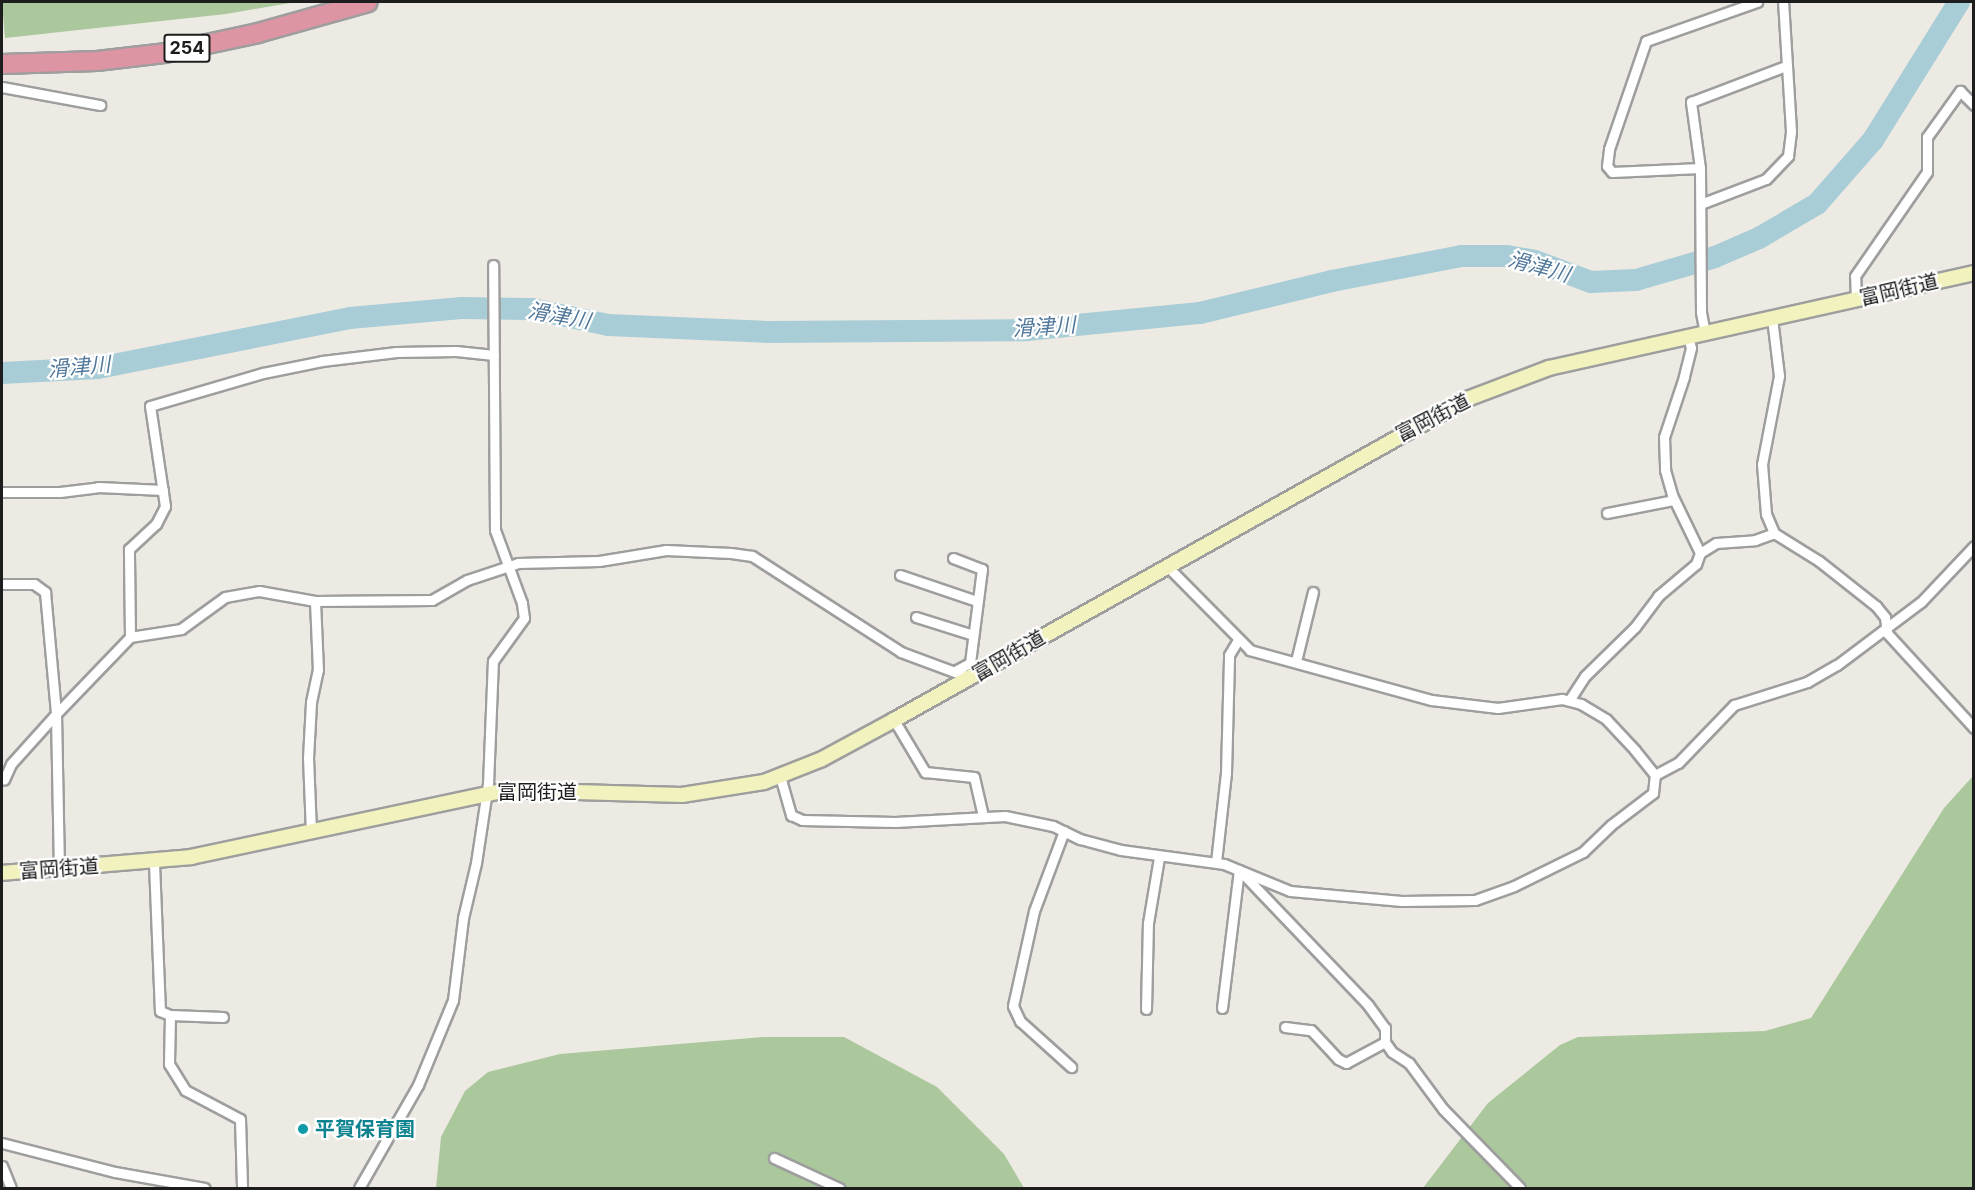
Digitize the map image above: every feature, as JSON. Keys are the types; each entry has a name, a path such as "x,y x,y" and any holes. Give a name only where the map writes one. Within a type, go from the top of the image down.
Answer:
{"highway":[{"name":"254","path":"2,64 142,57 258,33 368,2"}],"street":[{"path":"1700,168 1612,172 1607,166 1609,149 1646,41 1757,2"},
{"path":"1703,207 1766,179 1788,156 1791,131 1783,2"},
{"path":"1705,333 1701,310 1703,207 1691,102 1786,66"},
{"path":"2,87 100,105"},
{"path":"1856,300 1855,276 1927,172 1927,137 1960,90 1974,105"},
{"path":"359,1188 418,1085 453,999 463,918 476,863 487,792 493,661 521,624 524,611 495,530 493,267"},
{"name":"富岡街道","path":"2,873 154,862 311,832 487,792 532,789 682,795 726,791 780,776 894,720 971,678 1467,399 1549,368 1974,273"},
{"path":"1772,318 1779,376 1762,464 1766,514 1774,533 1842,577 1876,606 1887,625 1887,633 1974,728"},
{"path":"1688,336 1691,348 1684,378 1664,436 1665,470 1674,500 1700,553"},
{"path":"130,637 129,549 164,514 163,490 150,406 263,373 322,361 396,352 494,352"},
{"path":"2,492 60,492 98,488 163,490"},
{"path":"1607,513 1674,500"},
{"path":"1570,699 1586,676 1635,627 1658,596 1696,564 1700,553 1716,543 1755,540 1774,533"},
{"path":"1655,775 1678,763 1734,705 1819,676 1921,602 1974,546"},
{"path":"4,780 11,764 130,637 181,629 225,597 259,591 315,601 432,600 467,580 507,567 542,560 599,561 666,550 752,556 901,652 957,670 971,678"},
{"path":"953,558 982,569 970,663 957,670"},
{"path":"780,776 791,815 802,820 952,820 983,815 1005,816 1064,831 1100,845 1159,856 1216,862 1290,891 1324,896 1475,900 1514,886 1583,852 1611,825 1653,793 1655,775 1606,719 1570,699 1498,708 1431,700 1250,650 1167,566"},
{"path":"900,575 977,600"},
{"path":"2,584 34,584 45,592 56,714 59,870"},
{"path":"1296,661 1313,592"},
{"path":"311,832 308,758 311,702 318,670 315,601"},
{"path":"916,617 973,635"},
{"path":"1216,862 1226,773 1229,655 1238,640"},
{"path":"894,720 925,772 974,777 983,815"},
{"path":"1064,831 1034,911 1013,1006 1020,1021 1071,1067"},
{"path":"1146,1009 1148,923 1159,856"},
{"path":"154,862 160,1011 170,1015 223,1017"},
{"path":"1222,1008 1239,870"},
{"path":"1239,870 1368,1005 1384,1028 1385,1042 1408,1063 1466,1134 1520,1188"},
{"path":"170,1015 169,1064 180,1083 196,1097 240,1119 242,1188"},
{"path":"1286,1027 1311,1030 1338,1059 1347,1063 1385,1042"},
{"path":"2,1143 115,1172 205,1188"},
{"path":"774,1158 839,1188"},
{"path":"2,1166 11,1188"}],"green space":[{"path":"2,2 296,2 226,14 5,38"},
{"path":"1973,776 1973,1188 1423,1188 1488,1103 1560,1045 1578,1037 1765,1031 1811,1018 1944,808"},
{"path":"763,1037 844,1037 937,1087 1004,1154 1024,1188 436,1188 441,1137 465,1091 488,1072 560,1054"}],"waterway":[{"name":"滑津川","path":"2,373 98,368 350,318 462,308 532,309 608,325 768,332 1026,330 1200,313 1332,281 1462,256 1507,256 1535,261 1591,282 1636,280 1715,257 1759,238 1817,204 1873,140 1959,2"}],"place":[{"name":"平賀保育園","path":"303,1129"}]}
